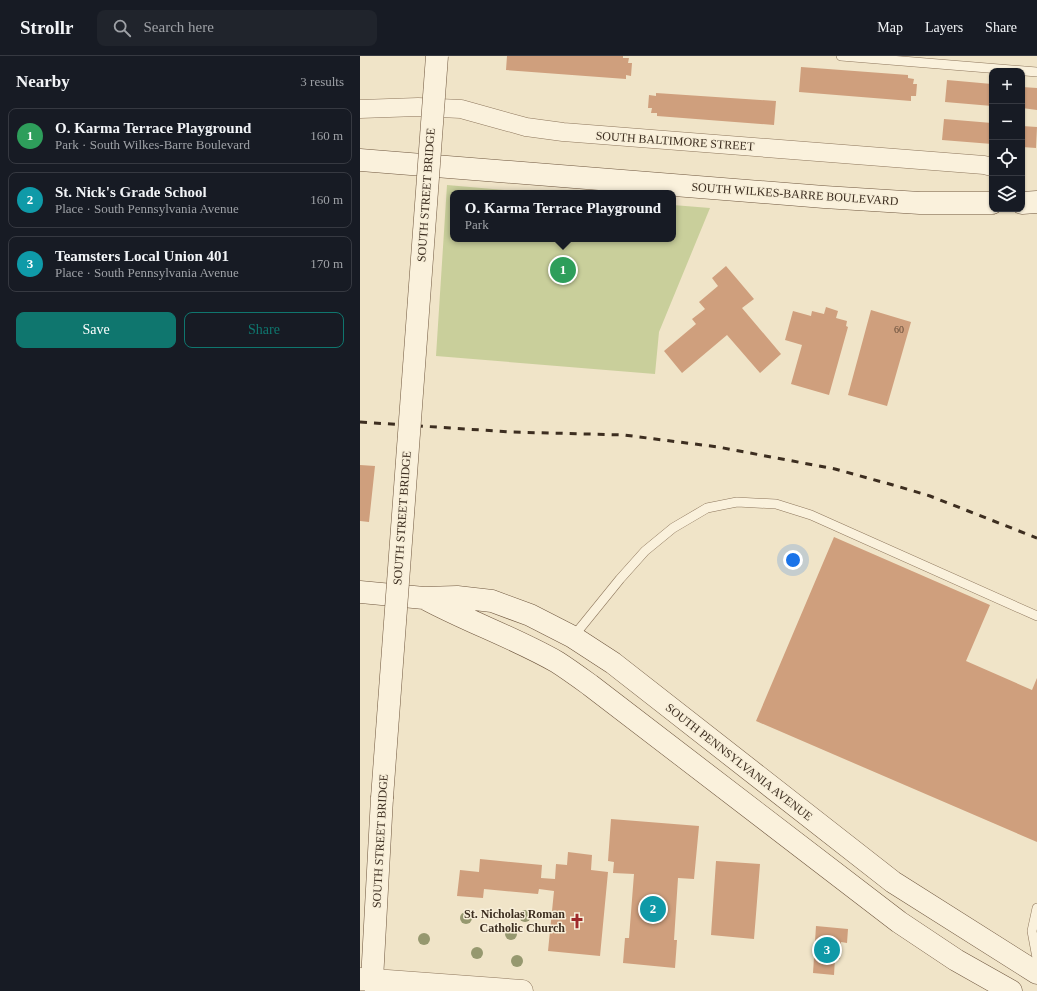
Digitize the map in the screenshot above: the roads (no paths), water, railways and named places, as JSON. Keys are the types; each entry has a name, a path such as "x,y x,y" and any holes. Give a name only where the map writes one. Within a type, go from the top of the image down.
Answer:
{"main road":[{"name":"SOUTH STREET BRIDGE","path":"369,985 437,56"},
{"name":"SOUTH WILKES-BARRE BOULEVARD","path":"360,160 824,197 989,204"},
{"path":"1025,203 1037,202"},
{"name":"SOUTH PENNSYLVANIA AVENUE","path":"360,592 424,598 458,598 492,601 530,615 573,637 613,662 893,882 1037,973"},
{"name":"SOUTH PENNSYLVANIA AVENUE","path":"424,598 456,615 525,645 558,662 640,723 898,922 956,960 1011,991"},
{"path":"369,985 522,991"}],"street":[{"name":"SOUTH BALTIMORE STREET","path":"360,110 418,107 461,109 526,128 563,132 984,164 989,166"}],"lane":[{"path":"841,56 1037,72"},
{"path":"573,637 645,551 673,528 706,508 737,502 776,504 811,515 1037,616"},
{"path":"1037,908 1032,931 1037,958"}],"railway":[{"path":"360,422 511,432 624,435 718,447 835,469 893,485 930,496 1037,538"}],"place":[{"name":"O. Karma Terrace Playground","path":"563,270"},
{"name":"St. Nick's Grade School","path":"653,909"},
{"name":"St. Nicholas Roman Catholic Church","path":"577,921"},
{"name":"Teamsters Local Union 401","path":"827,950"}]}
